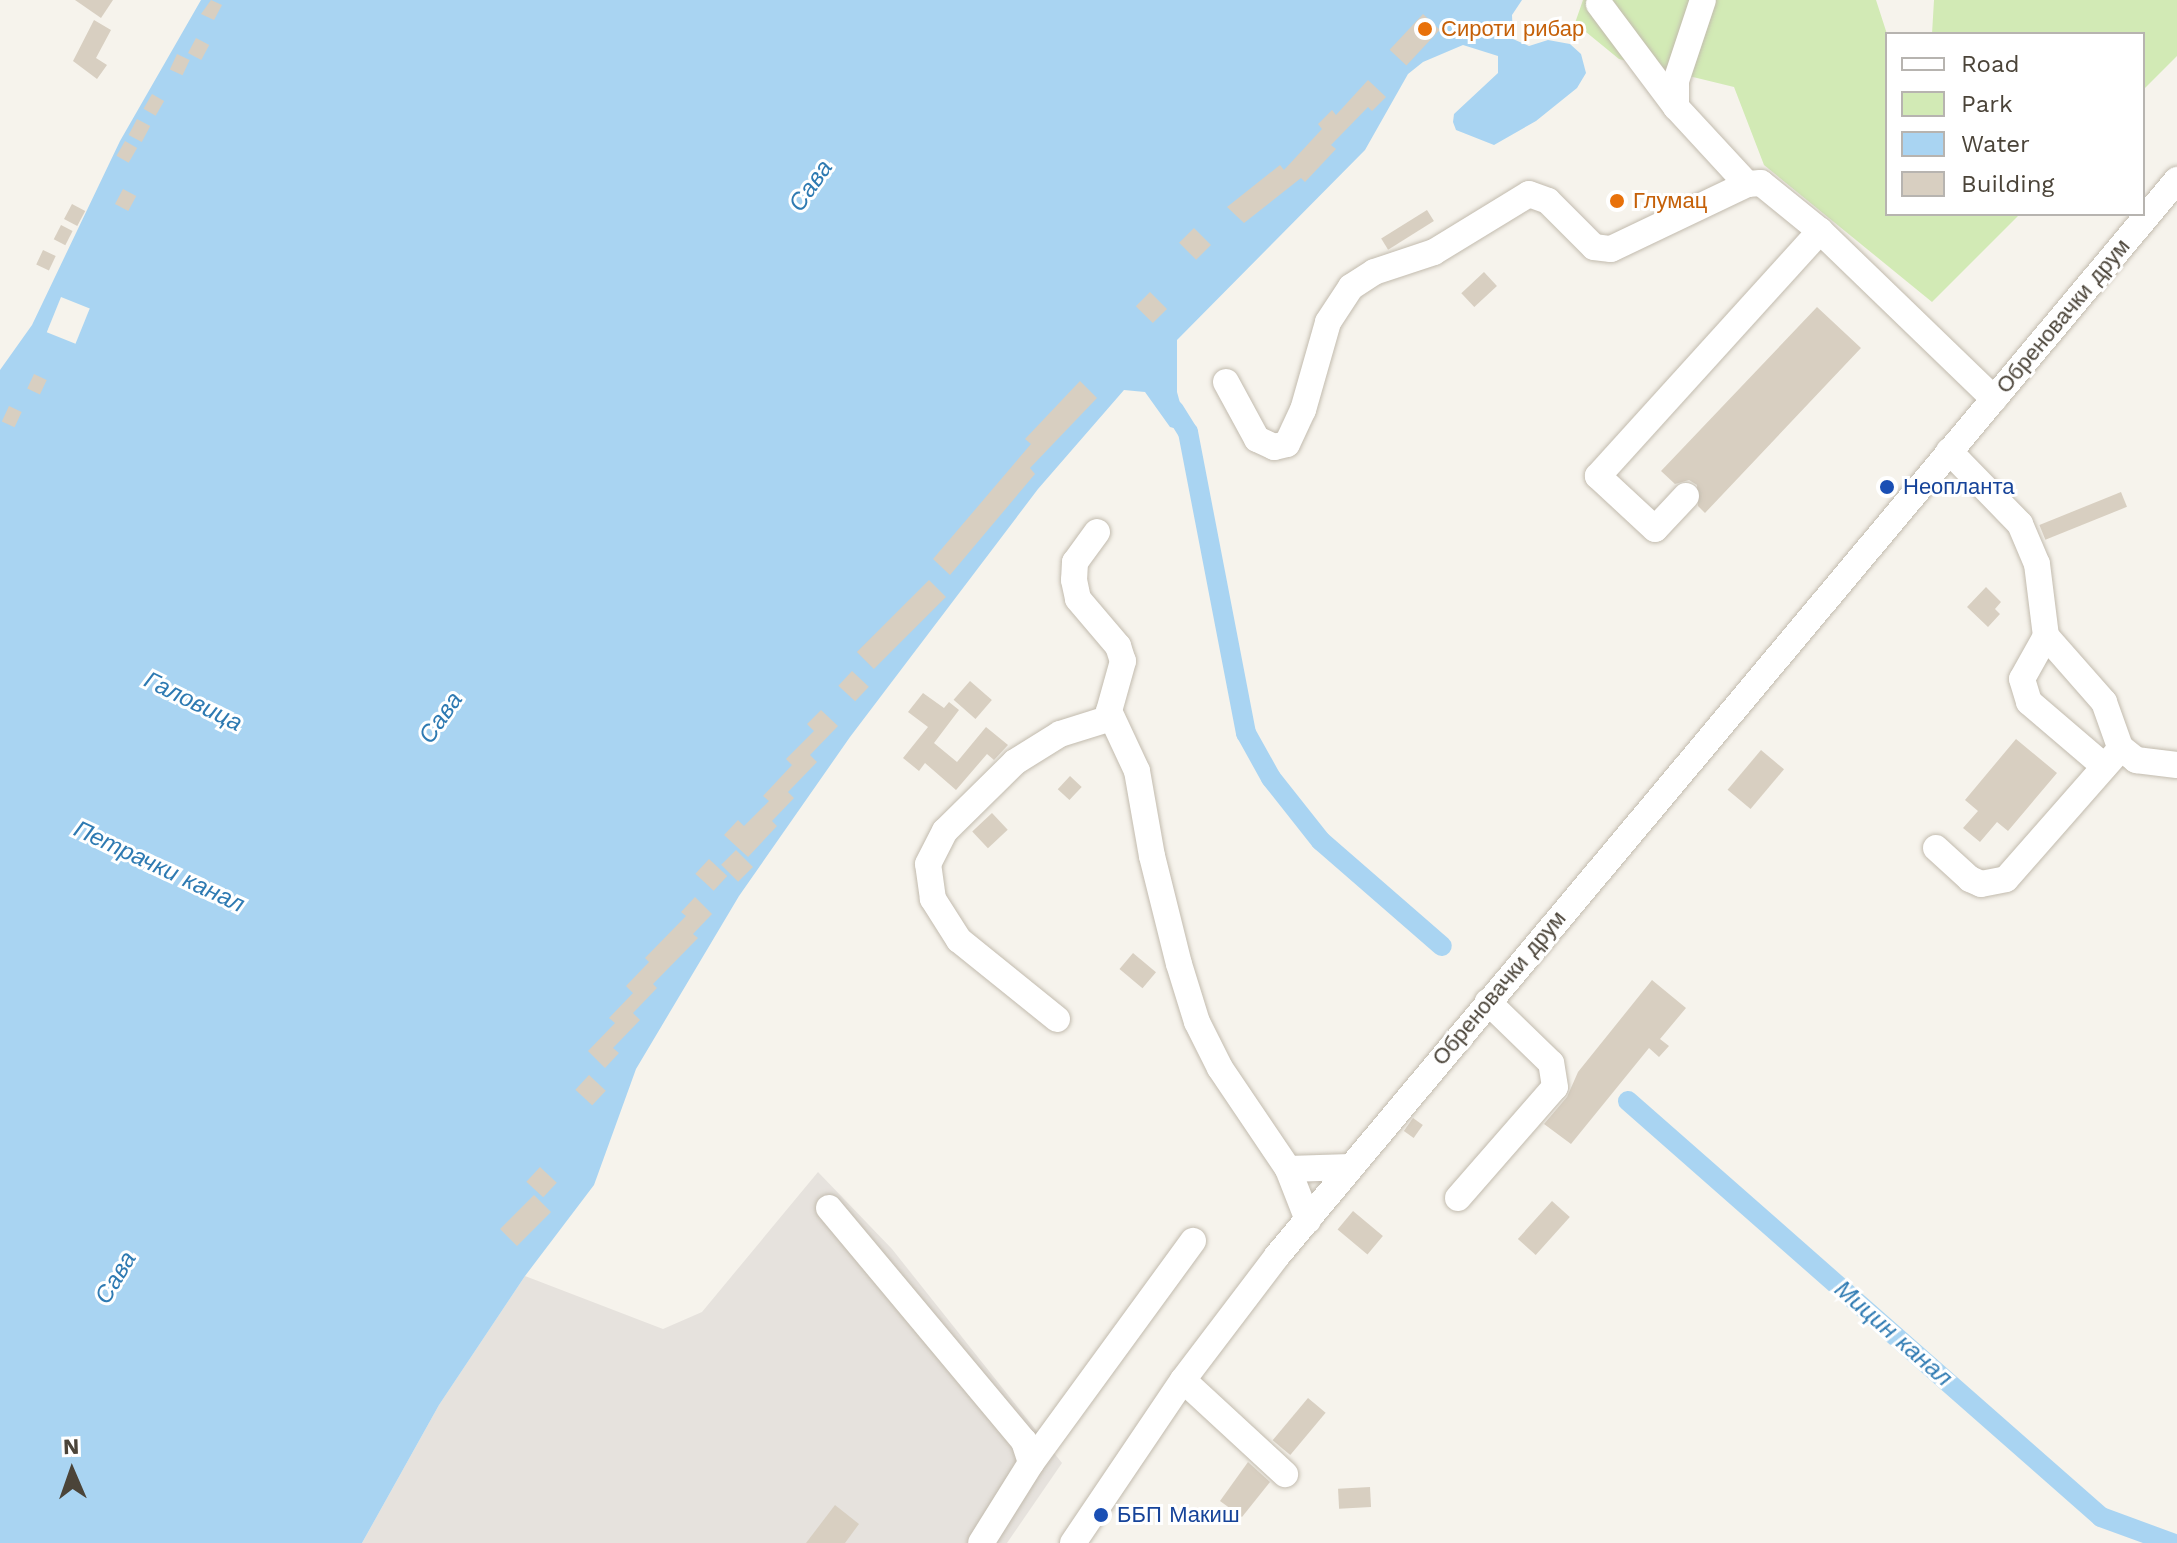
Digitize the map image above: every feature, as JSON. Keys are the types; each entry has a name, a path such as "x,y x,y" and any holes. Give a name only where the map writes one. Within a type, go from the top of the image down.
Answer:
{"street":[{"path":"1676,107 1676,81 1703,0"},
{"path":"1599,4 1676,107 1747,184"},
{"name":"Обреновачки друм","path":"1073,1543 1183,1380 1308,1220 2177,180"},
{"path":"1226,382 1257,439 1274,447 1287,444 1303,410 1328,322 1351,287 1374,272 1434,252 1529,194 1548,201 1594,247 1611,249 1747,184 1770,185 1994,399"},
{"path":"1686,496 1655,529 1598,476 1820,231"},
{"path":"1936,848 1970,879 1981,884 2006,879 2113,757 2107,706 2046,636 2032,546 2008,508 1949,451"},
{"path":"1097,532 1075,562 1074,580 1078,599 1118,646 1123,661 1111,718 1137,771 1152,856 1197,1022 1243,1107 1288,1169 1308,1220"},
{"path":"2046,636 2022,679 2029,702 2113,757 2177,765"},
{"path":"1057,1019 959,940 933,899 928,864 945,831 1015,762 1060,734 1111,718"},
{"path":"1458,1198 1555,1087 1551,1063 1488,1002"},
{"path":"1288,1169 1351,1167"},
{"path":"829,1208 1024,1441 1031,1463"},
{"path":"981,1543 1031,1463 1193,1241"},
{"path":"1183,1380 1285,1474"}],"shaded area":[{"path":"818,1172 892,1249 1062,1463 1007,1543 362,1543 439,1405 525,1276 663,1329 702,1312"}],"green space":[{"path":"1583,0 1876,0 1886,32 1885,216 2018,216 1932,302 1764,165 1734,87 1619,59 1575,23"},
{"path":"1934,0 2177,0 2177,56 2145,88 2145,32 1932,32"}],"water":[{"path":"201,0 1522,0 1512,15 1513,39 1529,46 1548,40 1570,44 1581,54 1586,73 1577,88 1536,121 1494,145 1456,130 1453,122 1454,114 1498,73 1498,56 1463,45 1423,62 1408,74 1365,150 1177,340 1177,392 1188,432 1170,427 1145,392 1124,390 1038,489 850,737 739,896 636,1069 594,1185 525,1276 439,1405 362,1543 0,1543 0,370 32,325 120,141"}],"pier":[{"path":"61,297 90,309 76,344 47,332"}],"building":[{"path":"75,0 113,0 101,18"},
{"path":"211,0 222,5 214,20 201,14"},
{"path":"1423,14 1440,30 1406,66 1390,50"},
{"path":"94,20 111,30 96,58 107,65 97,79 73,61"},
{"path":"196,38 209,45 201,60 188,53"},
{"path":"177,54 190,60 183,75 170,69"},
{"path":"1368,80 1386,97 1372,111 1368,107 1331,145 1336,149 1305,182 1301,178 1244,223 1227,207 1280,165 1284,170 1322,129 1318,124 1332,110 1336,115"},
{"path":"152,94 164,101 156,116 144,109"},
{"path":"137,119 150,126 142,142 129,135"},
{"path":"125,141 137,148 129,163 116,156"},
{"path":"123,189 136,196 128,211 115,204"},
{"path":"72,204 85,211 77,226 64,219"},
{"path":"1427,210 1434,221 1388,250 1381,239"},
{"path":"61,225 73,231 65,245 54,239"},
{"path":"1194,228 1211,245 1196,260 1179,243"},
{"path":"43,250 56,256 49,270 36,265"},
{"path":"1484,272 1497,286 1474,307 1461,293"},
{"path":"1150,292 1167,309 1153,323 1136,306"},
{"path":"1817,307 1861,348 1705,513 1698,506 1697,485 1689,480 1675,484 1661,471"},
{"path":"34,374 47,380 40,394 27,389"},
{"path":"1080,381 1097,398 1030,468 1035,474 950,575 933,559 1031,444 1025,439"},
{"path":"9,406 22,412 15,427 2,421"},
{"path":"2121,492 2127,507 2045,540 2039,525"},
{"path":"929,580 946,597 874,669 857,652"},
{"path":"1986,587 2001,602 1995,609 2000,614 1988,627 1967,607"},
{"path":"852,671 869,687 855,701 838,686"},
{"path":"970,681 992,700 975,719 954,700"},
{"path":"923,693 944,708 949,702 959,710 934,743 957,762 986,727 1008,745 994,760 987,754 956,790 925,763 919,771 903,758 928,727 908,712"},
{"path":"821,710 838,726 810,755 817,762 788,792 794,798 772,821 777,826 748,857 724,835 738,820 744,826 769,801 763,796 792,765 786,759 814,731 807,724"},
{"path":"2016,739 2057,773 2008,831 1997,822 1980,842 1963,828 1978,811 1965,800"},
{"path":"1761,750 1784,769 1751,809 1728,790"},
{"path":"1070,776 1082,787 1069,800 1058,789"},
{"path":"992,813 1008,830 988,848 972,831"},
{"path":"736,850 753,867 738,882 721,865"},
{"path":"709,859 727,876 714,891 695,874"},
{"path":"695,897 712,914 693,934 698,938 653,984 657,988 633,1013 640,1020 613,1048 619,1053 605,1068 588,1051 615,1023 609,1018 633,993 626,986 649,962 645,958 686,916 681,912"},
{"path":"1133,953 1156,972 1142,988 1120,969"},
{"path":"1652,980 1686,1008 1660,1039 1669,1046 1659,1057 1649,1048 1571,1144 1544,1124 1567,1097 1578,1072"},
{"path":"589,1075 606,1091 592,1105 575,1090"},
{"path":"1413,1118 1423,1125 1414,1138 1404,1131"},
{"path":"540,1167 557,1183 543,1197 526,1182"},
{"path":"534,1195 551,1212 517,1246 500,1229"},
{"path":"1552,1201 1570,1217 1536,1255 1518,1239"},
{"path":"1353,1211 1383,1236 1367,1254 1338,1229"},
{"path":"1308,1398 1326,1413 1290,1455 1273,1440"},
{"path":"1248,1462 1270,1482 1242,1517 1220,1501"},
{"path":"1370,1487 1371,1507 1339,1509 1338,1489"},
{"path":"835,1505 859,1524 845,1543 806,1543"}],"waterway":[{"path":"1174,410 1188,432 1246,733 1271,778 1321,841 1442,946"},
{"name":"Мицин канал","path":"1628,1101 2101,1517 2172,1543"}],"place":[{"name":"Сироти рибар","path":"1425,29"},
{"name":"Глумац","path":"1617,201"},
{"name":"Неопланта","path":"1887,487"},
{"name":"ББП Макиш","path":"1101,1515"}],"water label":[{"name":"Сава","path":"811,186"},
{"name":"Галовица","path":"193,702"},
{"name":"Сава","path":"441,718"},
{"name":"Петрачки канал","path":"159,867"},
{"name":"Сава","path":"116,1278"}]}
